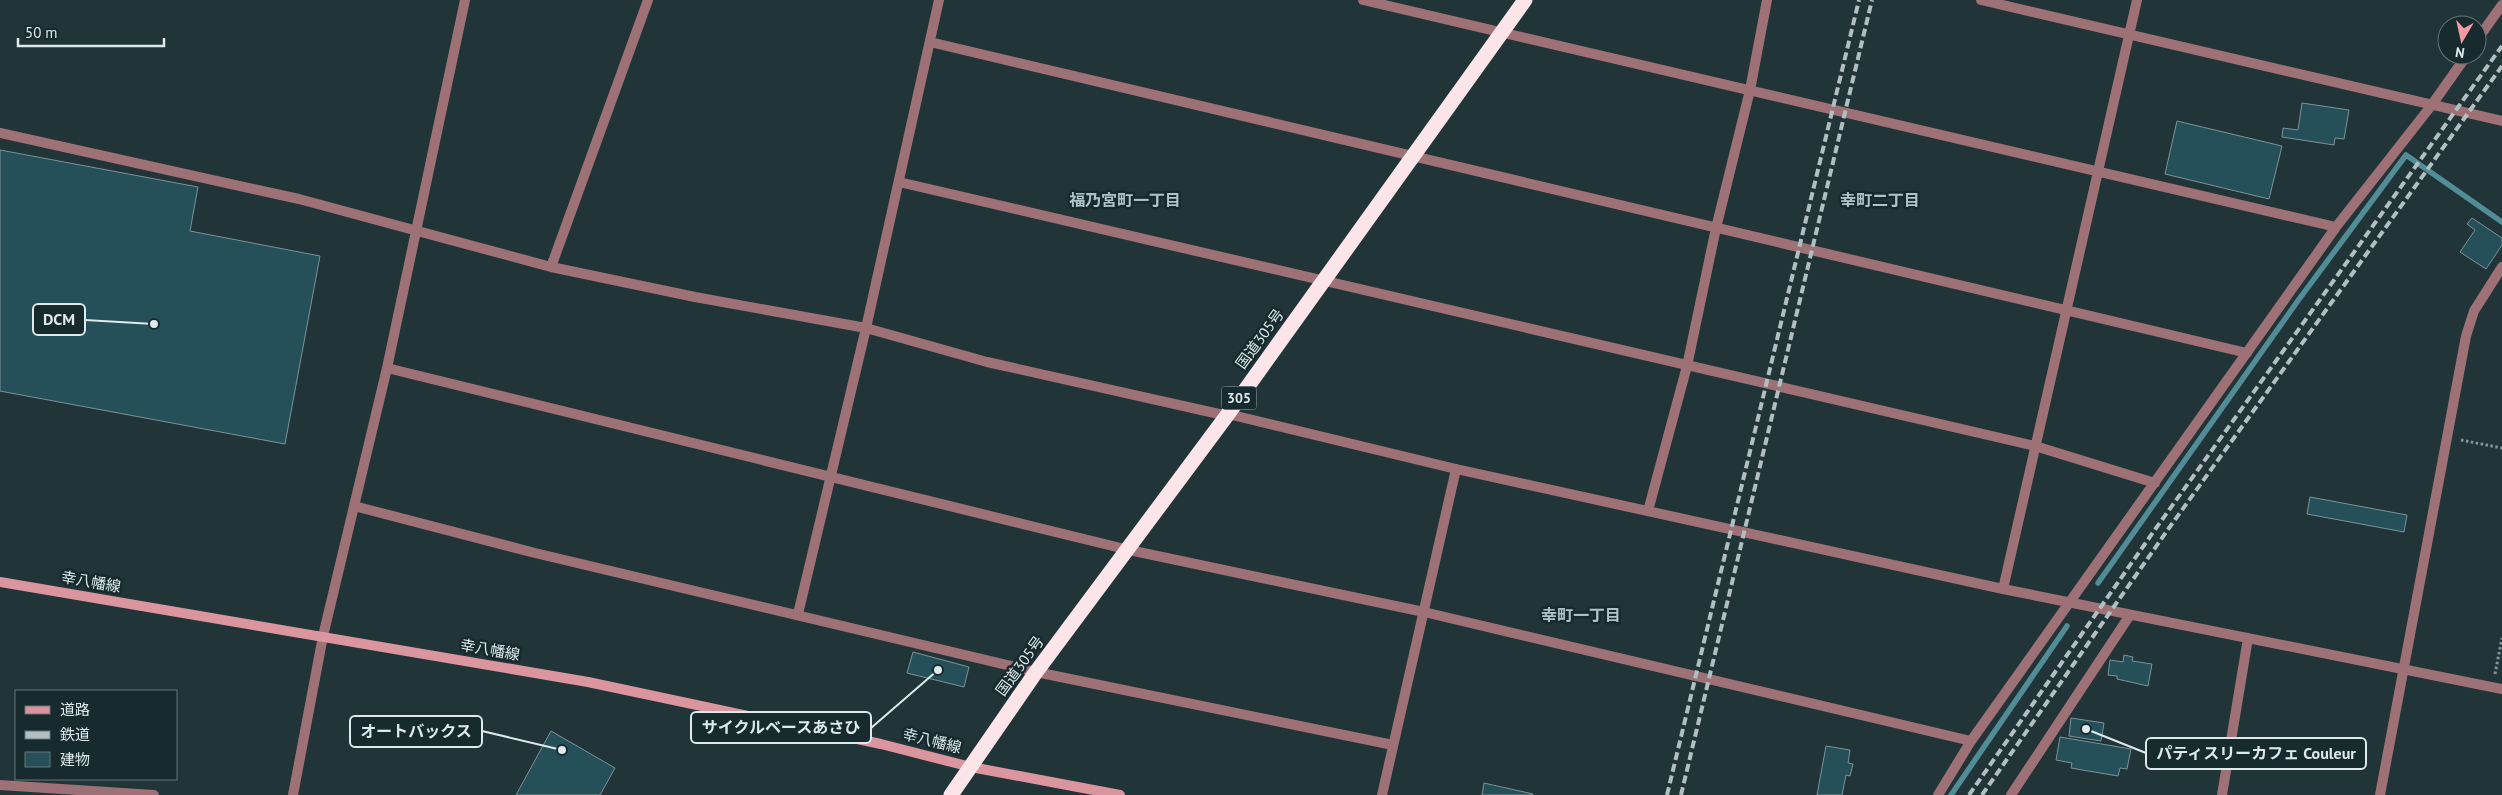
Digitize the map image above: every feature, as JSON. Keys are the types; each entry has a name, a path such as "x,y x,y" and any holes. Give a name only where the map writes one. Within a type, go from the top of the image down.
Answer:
{"highway":[{"name":"国道305号","path":"951,795 1036,672 1129,550 1228,414 1525,0"}],"street":[{"path":"293,795 323,636 387,368 465,0"},
{"path":"551,267 648,0"},
{"path":"798,614 832,478 939,0"},
{"path":"1363,0 2336,227"},
{"path":"1648,511 1687,366 1716,228 1750,90 1767,0"},
{"path":"1981,0 2502,121"},
{"path":"2003,589 2137,0"},
{"path":"2487,26 2502,5"},
{"path":"930,42 2247,353"},
{"path":"1938,795 1971,740 2336,227 2431,106 2460,65"},
{"path":"0,133 300,199 415,232 551,267 695,297 866,328 987,362 1218,414 1228,414 1456,469 2003,589 2497,688"},
{"path":"899,182 1322,282 2035,446 2155,483"},
{"path":"2380,795 2466,336 2474,311 2502,267"},
{"path":"387,368 1129,550 1424,612 1971,740"},
{"path":"1382,795 1456,469"},
{"path":"354,506 535,553 1036,672 1393,745"},
{"name":"幸八幡線","path":"0,582 588,682 881,744 971,767 1120,795"},
{"path":"2011,795 2130,615"},
{"path":"2222,795 2248,638"},
{"path":"0,786 154,795"}],"path":[{"path":"2447,437 2502,448"},
{"path":"2497,688 2502,638"}],"building":[{"path":"2302,103 2349,110 2344,139 2335,138 2334,145 2282,137 2283,128 2298,130"},
{"path":"2177,121 2282,146 2269,199 2165,174"},
{"path":"0,150 198,187 190,231 320,256 285,444 0,391"},
{"path":"2472,218 2502,238 2502,245 2486,269 2460,252 2475,230 2467,224"},
{"path":"2310,497 2407,515 2404,532 2307,514"},
{"path":"913,652 969,667 964,687 907,673"},
{"path":"2124,655 2133,657 2132,661 2152,664 2148,686 2108,675 2110,660 2123,662"},
{"path":"2071,718 2104,723 2101,741 2069,736"},
{"path":"551,731 615,768 600,795 516,795"},
{"path":"2060,737 2131,749 2127,769 2120,768 2118,776 2071,768 2072,763 2056,760"},
{"path":"1826,746 1850,750 1848,763 1853,764 1850,776 1846,775 1842,795 1817,795"},
{"path":"1484,783 1533,794 1533,795 1482,795"}],"waterway":[{"path":"2098,583 2297,302 2406,155 2502,222"},
{"path":"1951,795 2067,626"}],"railway":[{"path":"1667,795 1859,0"},
{"path":"1681,795 1872,0"},
{"path":"1969,795 2154,531 2502,46"},
{"path":"1982,795 2169,528 2502,66"}],"place":[{"name":"DCM","path":"154,324"},
{"name":"サイクルベースあさひ","path":"938,670"},
{"name":"パティスリーカフェ Couleur","path":"2086,729"},
{"name":"オートバックス","path":"562,750"}],"district":[{"name":"福乃宮町一丁目","path":"1125,200"},
{"name":"幸町二丁目","path":"1880,200"},
{"name":"幸町一丁目","path":"1581,615"}]}
